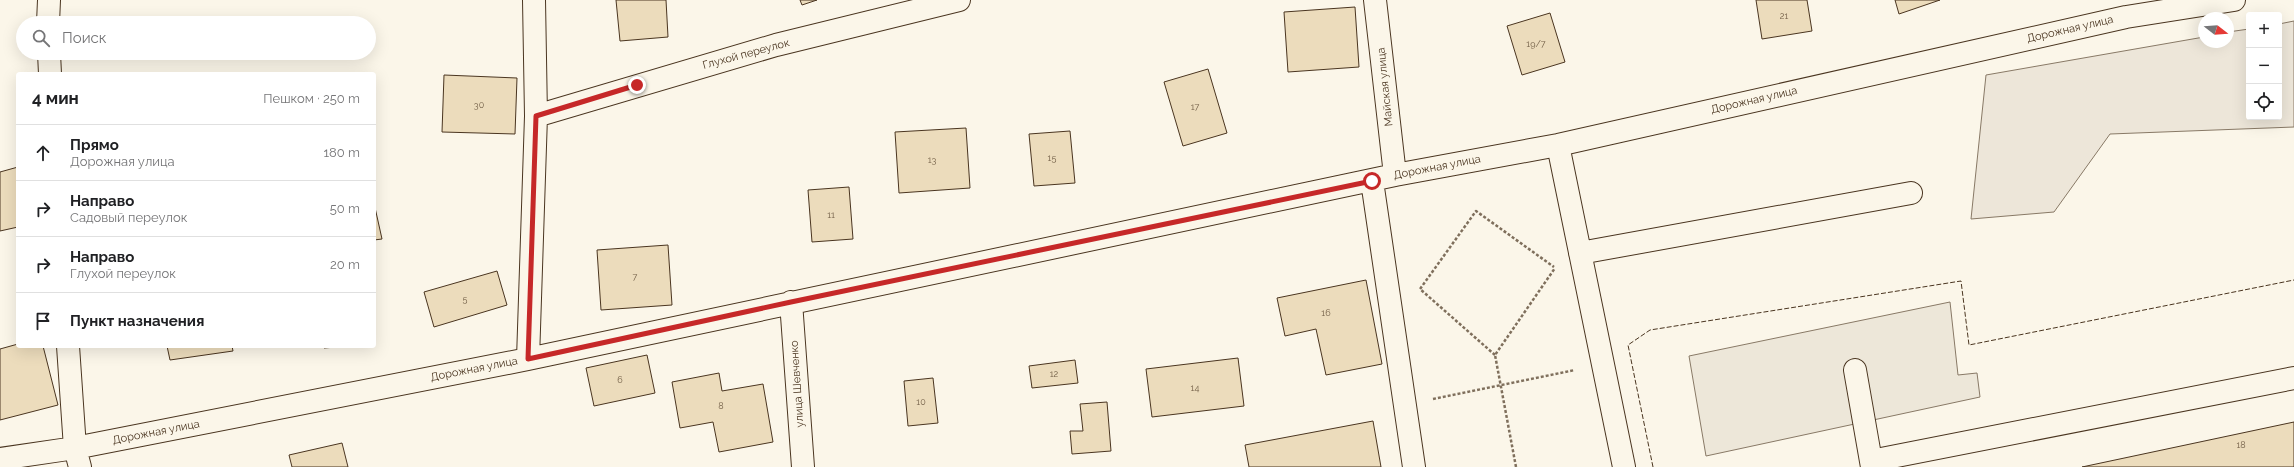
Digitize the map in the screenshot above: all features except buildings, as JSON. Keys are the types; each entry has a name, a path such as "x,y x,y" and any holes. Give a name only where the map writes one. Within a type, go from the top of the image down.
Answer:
{"street":[{"path":"48,16 49,0"},
{"path":"528,359 536,116 534,0"},
{"name":"Глухой переулок","path":"536,116 776,45 959,0"},
{"name":"Майская улица","path":"1375,0 1394,175"},
{"name":"Дорожная улица","path":"0,459 77,457 791,302 1372,181 1394,175 1558,145 2126,16 2234,0"},
{"path":"49,60 50,72"},
{"path":"1558,145 1624,467"},
{"path":"1372,181 1414,467"},
{"path":"1580,253 1911,194"},
{"name":"улица Шевченко","path":"791,302 803,467"},
{"path":"68,348 77,457"},
{"path":"1856,370 1872,464 2294,378"}],"path":[{"path":"1516,467 1495,355 1420,288 1476,211 1555,268"},
{"path":"1495,355 1555,268 1561,266"},
{"path":"1405,405 1582,368"}],"shaded area":[{"path":"2294,21 2294,127 2110,134 2054,212 1971,219 1986,75 2198,38 2198,48 2234,48 2234,31 2246,29 2246,120 2282,120 2282,23"},
{"path":"1950,302 1958,375 1977,373 1980,397 1706,456 1689,356"}],"fence":[{"path":"1653,467 1628,345 1650,330 1961,281 1969,345 2294,280"}],"route":[{"path":"637,85 536,116 528,359 791,302 1372,181"}]}
